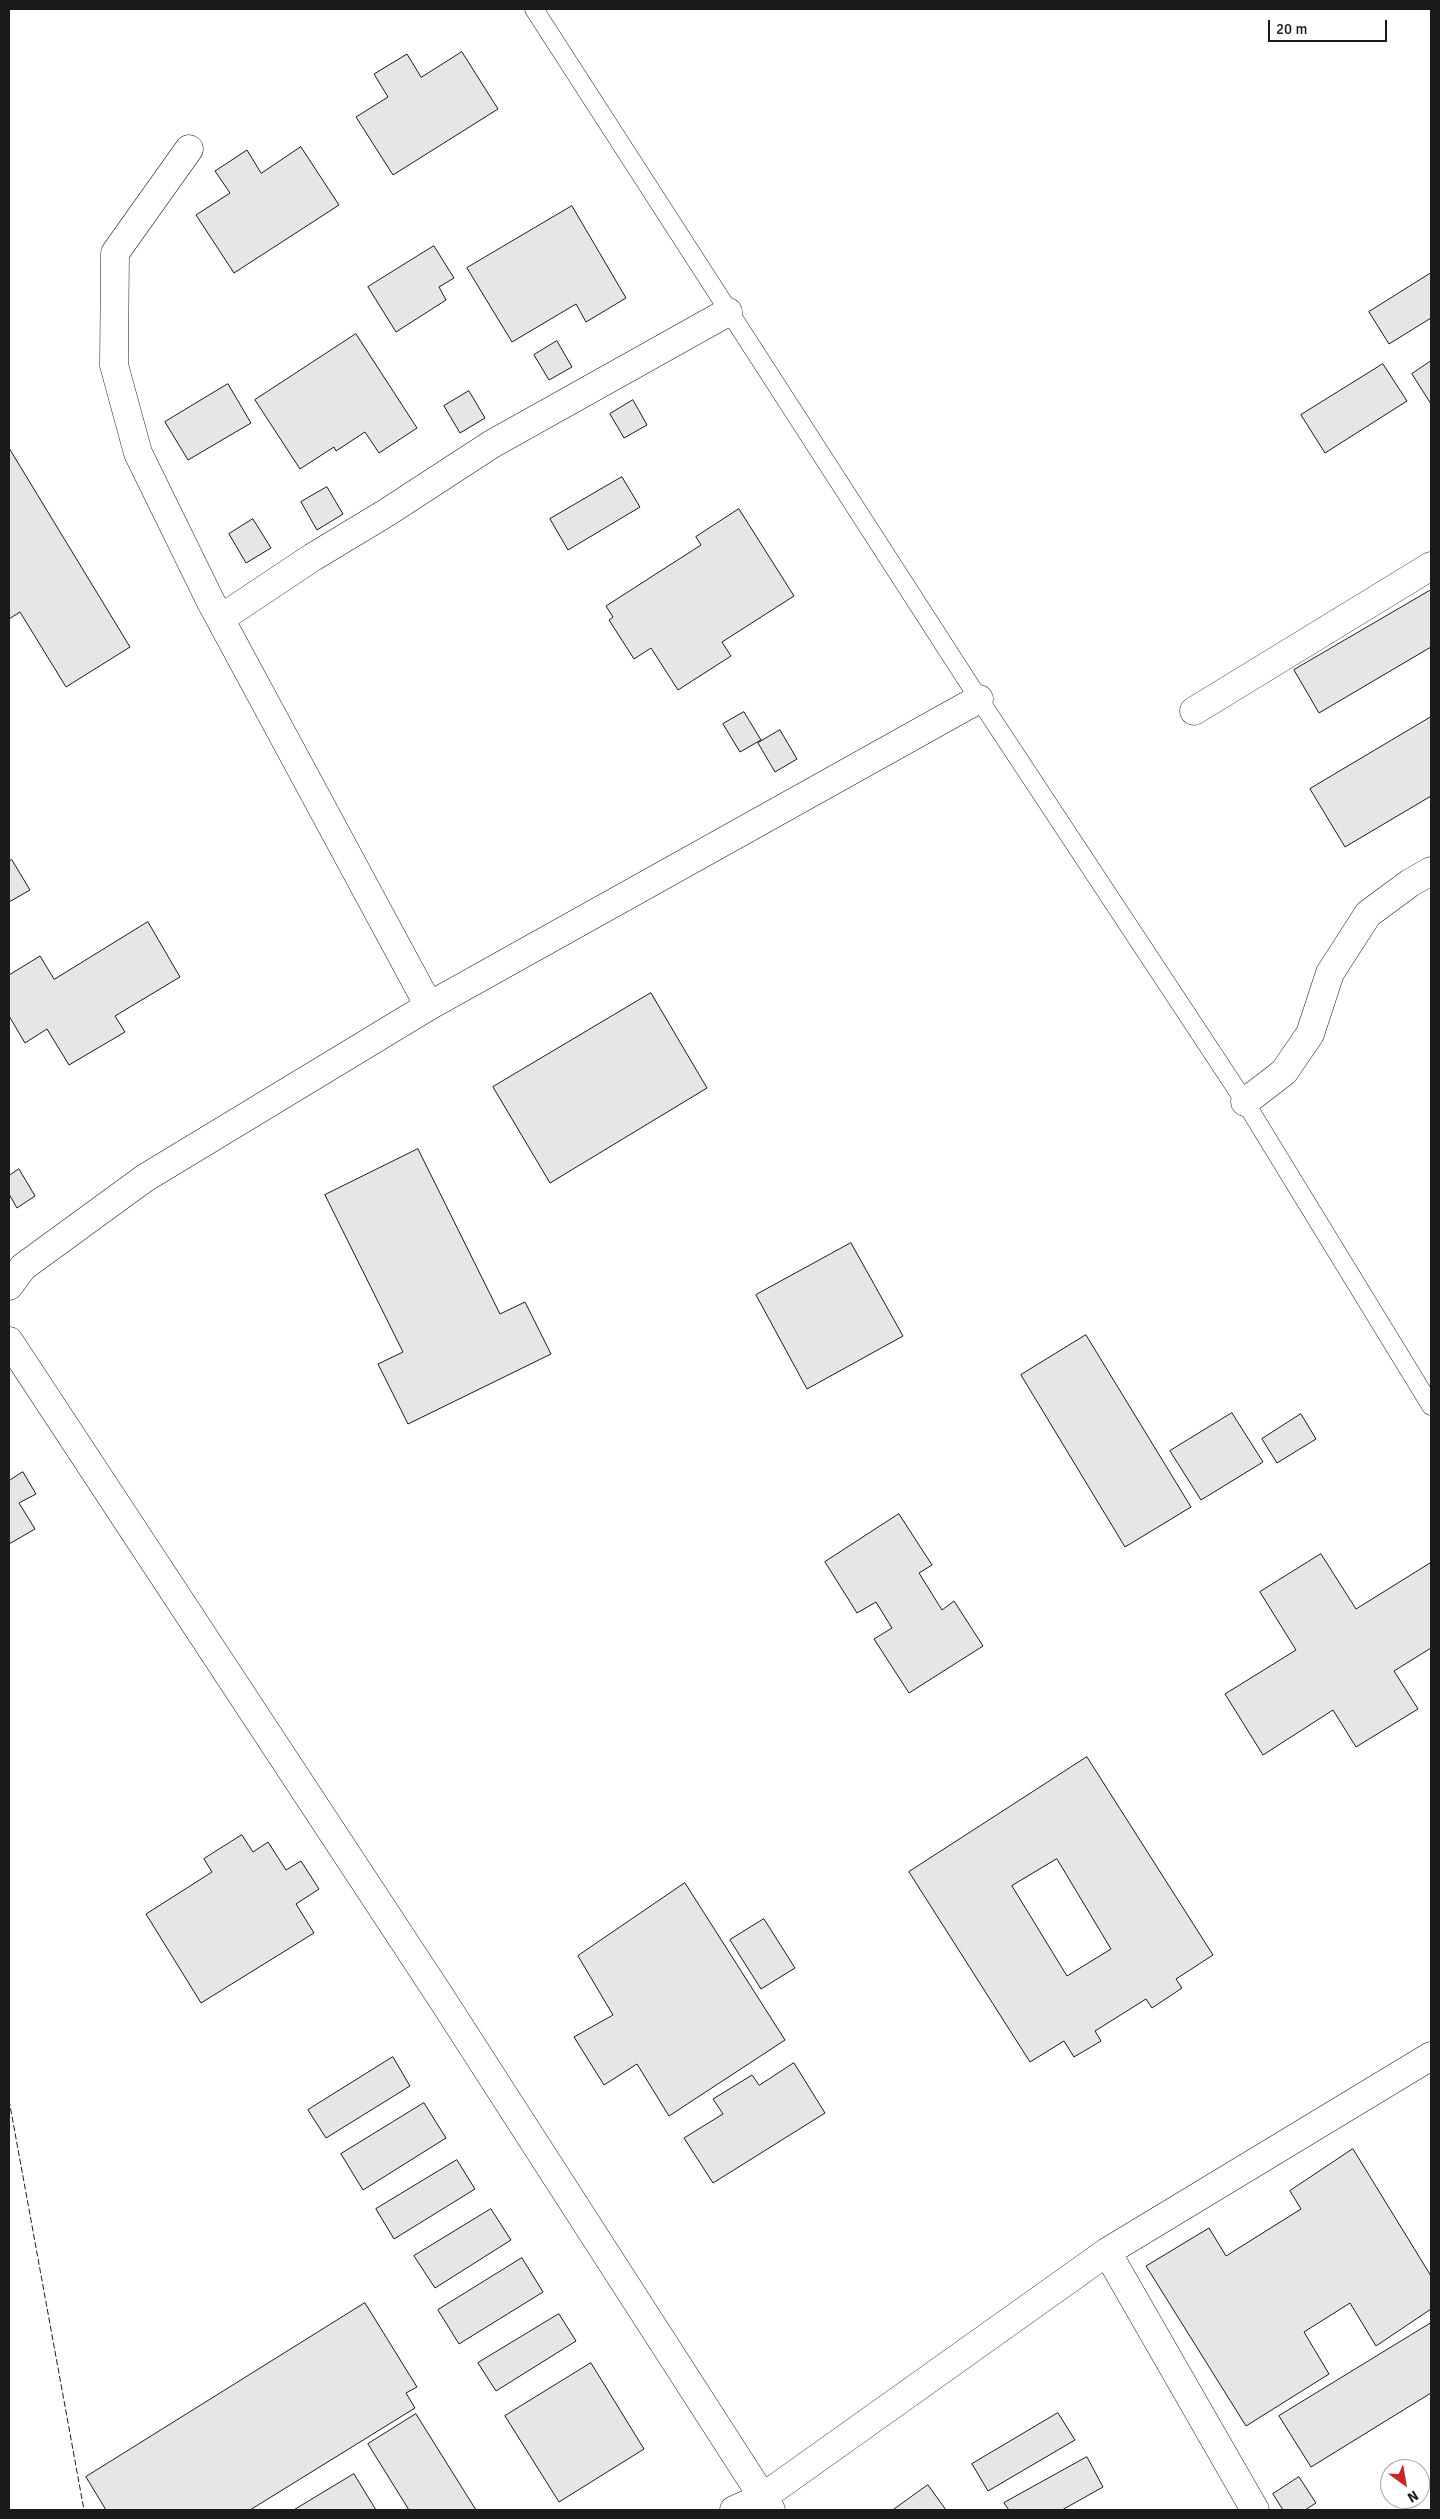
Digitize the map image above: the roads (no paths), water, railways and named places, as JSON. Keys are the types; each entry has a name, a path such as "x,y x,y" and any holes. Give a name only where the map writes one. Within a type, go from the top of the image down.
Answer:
{"street":[{"path":"189,149 115,253 114,365 138,453 220,619 429,1006"},
{"path":"220,619 313,557 386,513 492,444 728,312"},
{"path":"1194,711 1431,566"},
{"path":"9,1286 23,1267 145,1178 429,1006 979,699"},
{"path":"1245,1102 1284,1072 1310,1034 1330,973 1368,914 1431,871"},
{"path":"9,1341 435,1987 767,2504"},
{"path":"734,2510 767,2504 1107,2252 1431,2056"},
{"path":"1107,2252 1255,2510"}],"lane":[{"path":"534,9 979,699 1245,1102 1431,1406"}]}
